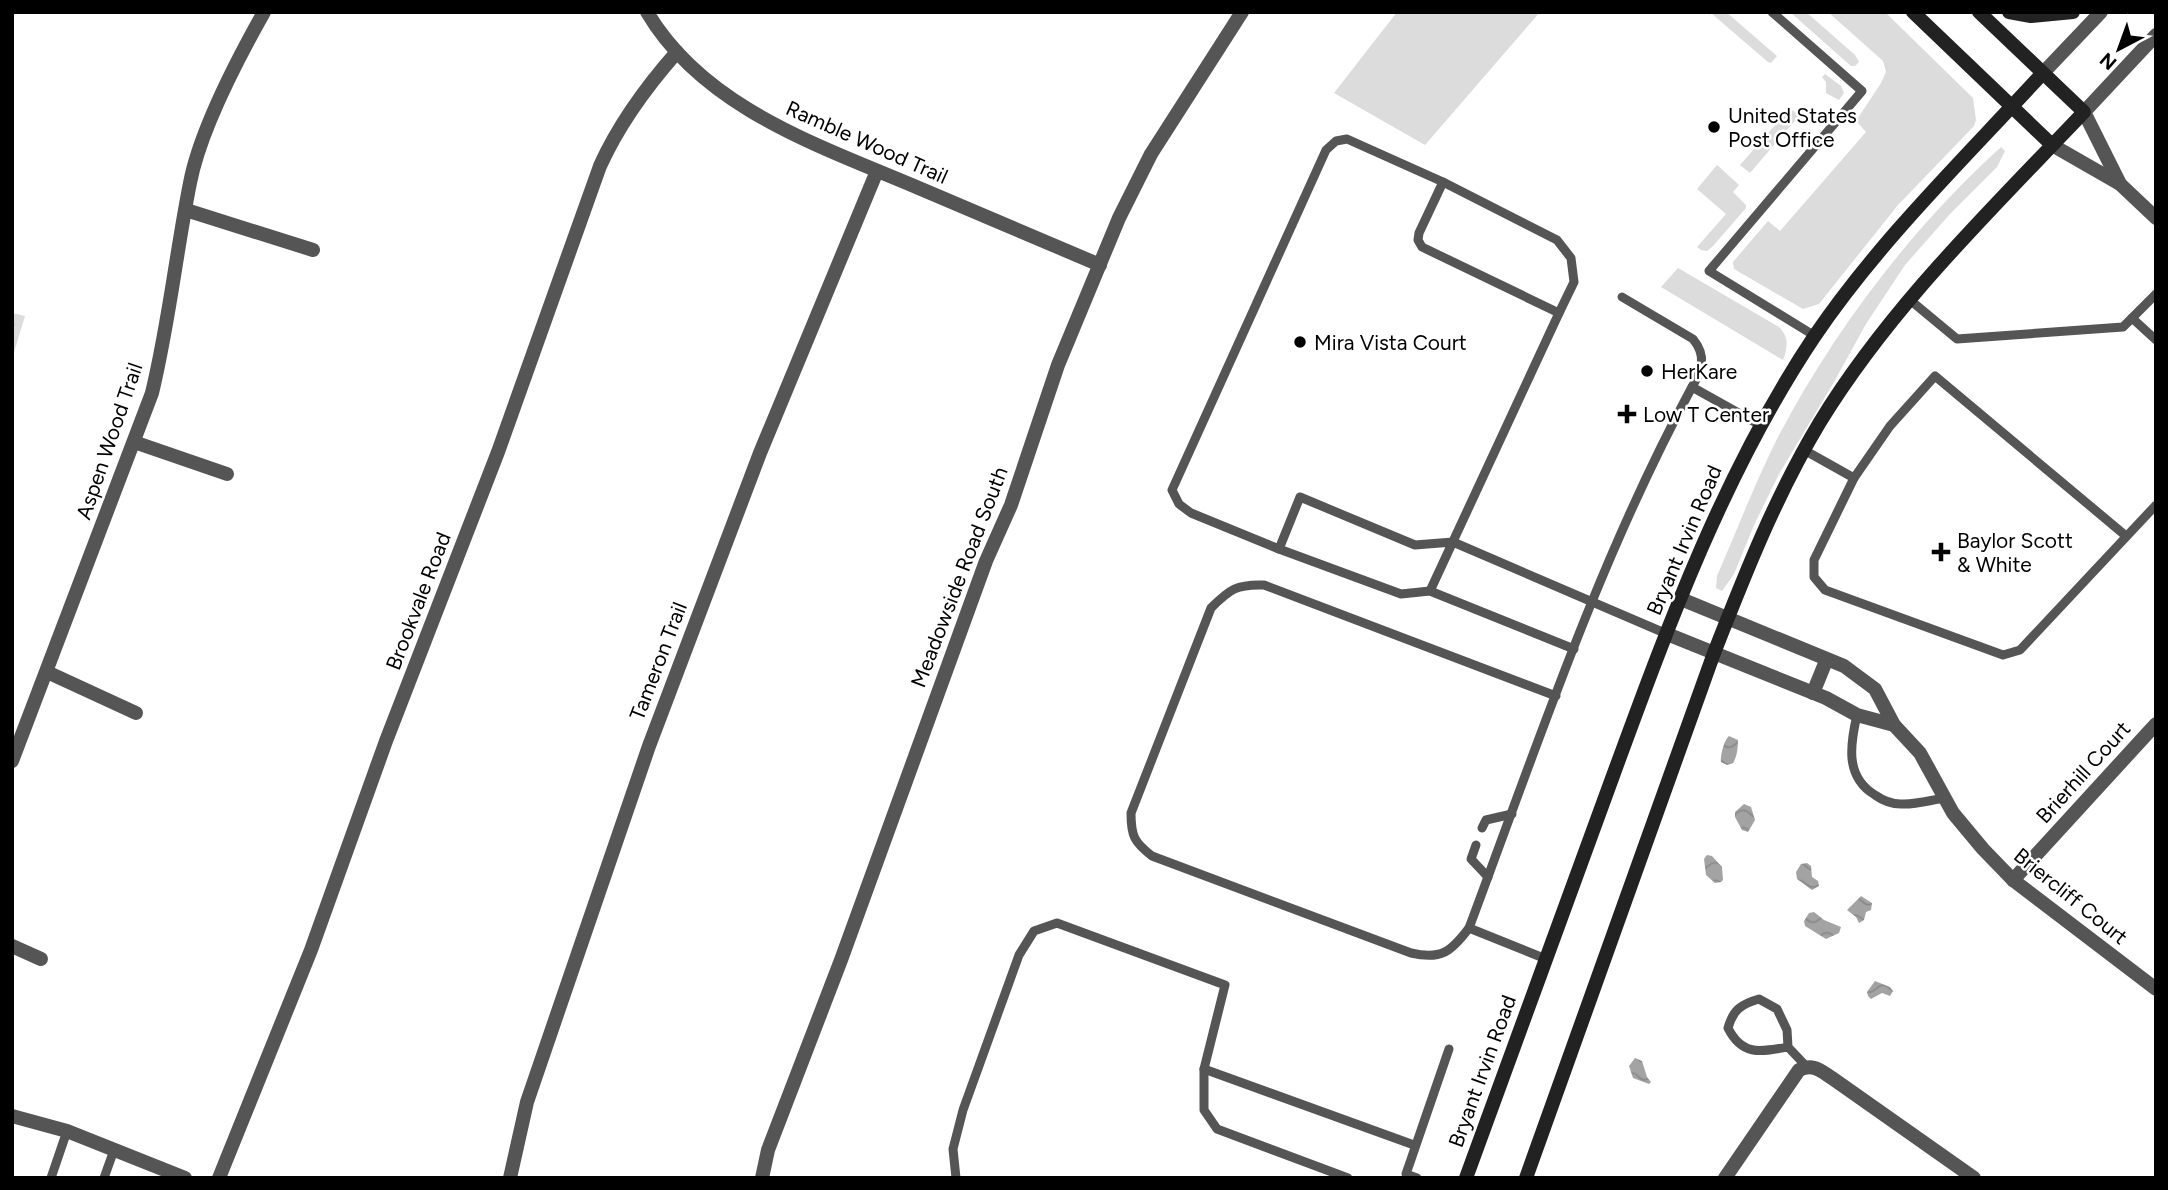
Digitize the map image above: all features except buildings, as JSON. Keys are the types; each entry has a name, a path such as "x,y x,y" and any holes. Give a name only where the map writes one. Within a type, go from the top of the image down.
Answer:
{"main road":[{"path":"1913,12 2052,145"},
{"path":"1526,1178 1727,618 1769,519 1804,450 1840,392 1910,300 1955,246 2084,112 1979,12"},
{"path":"2009,12 2031,16 2073,12"},
{"name":"Bryant Irvin Road","path":"1466,1178 1681,598 1735,474 1760,425 1815,336 1876,256 2042,74"}],"street":[{"name":"Aspen Wood Trail","path":"12,761 152,393 163,346 190,181 207,131 240,54 264,12"},
{"name":"Ramble Wood Trail","path":"647,12 677,52 717,90 781,129 1100,265"},
{"name":"Meadowside Road South","path":"762,1178 768,1150 841,960 986,561 1011,505 1058,365 1119,218 1151,154 1242,12"},
{"name":"Bryant Irvin Road","path":"2042,74 2101,12"},
{"path":"2120,184 2084,112 2156,35"},
{"name":"Brookvale Road","path":"219,1178 311,950 386,741 498,452 600,166 611,142 647,87 677,52"},
{"path":"2052,145 2120,184 2156,218"},
{"name":"Tameron Trail","path":"510,1178 527,1102 649,746 760,453 877,170"},
{"path":"186,210 313,250"},
{"path":"134,442 227,474"},
{"name":"Briercliff Court","path":"1681,598 1826,661 1844,666 1875,689 1894,725 1920,753 1954,813 1983,849 2013,880 2156,989"},
{"path":"1667,634 1813,693 1857,715 1894,725"},
{"path":"1813,693 1826,661"},
{"path":"47,672 136,713"},
{"name":"Brierhill Court","path":"2013,880 2156,724"},
{"path":"12,946 41,959"},
{"path":"1725,1178 1799,1070 1806,1066 1814,1067 1832,1078 1974,1178"},
{"path":"12,1116 66,1131 185,1178"}],"lane":[{"path":"1772,12 1862,91 1709,271 1815,336"},
{"path":"1430,591 1574,282 1570,258 1558,240 1443,182 1347,139 1336,141 1326,150 1172,490 1179,504 1191,513 1279,550 1401,594 1430,591 1573,649"},
{"path":"1443,182 1419,233 1418,240 1422,247 1559,313"},
{"path":"1910,300 1957,339 2123,327 2156,294"},
{"path":"1556,696 1264,585 1244,584 1227,591 1211,608 1131,813 1131,831 1139,846 1152,856 1411,953 1429,957 1445,953 1457,943 1469,928 1593,601 1655,457 1703,364 1697,344 1622,298"},
{"path":"2132,318 2156,340"},
{"path":"2126,536 1935,376 1890,426 1854,478 1814,560 1814,577 1825,590 2003,655 2020,650 2156,505"},
{"path":"1692,387 1760,425"},
{"path":"1804,450 1854,478"},
{"path":"1279,550 1300,497 1415,545 1453,542 1667,634"},
{"path":"1857,715 1851,746 1852,764 1857,779 1867,790 1888,802 1901,804 1945,798"},
{"path":"1482,828 1486,820 1512,814"},
{"path":"1476,845 1471,859 1488,877"},
{"path":"956,1178 953,1149 963,1110 1019,955 1034,932 1057,923 1226,985 1204,1069 1205,1110 1217,1129 1348,1178"},
{"path":"1469,928 1546,959"},
{"path":"1788,1047 1768,1051 1750,1049 1735,1042 1728,1028 1732,1012 1746,1002 1759,999 1777,1009 1787,1030 1788,1047 1806,1066"},
{"path":"1418,1178 1403,1176 1449,1049"},
{"path":"1204,1069 1414,1145"},
{"path":"51,1178 66,1131"},
{"path":"104,1178 114,1150"}],"green space":[{"path":"1397,12 1540,12 1425,145 1334,93"},
{"path":"1707,12 1726,12 1777,56 1771,63 1768,62"},
{"path":"1790,12 1806,12 1855,55 1859,62 1851,66"},
{"path":"1828,12 1885,12 1973,98 1976,120 1974,126 1898,205 1819,304 1803,309 1734,269 1733,262 1768,221 1780,231 1866,132 1856,121 1886,72 1883,61"},
{"path":"1825,74 1841,86 1844,93 1839,100 1826,93 1826,82 1822,77"},
{"path":"1790,108 1799,116 1750,173 1740,165"},
{"path":"2001,147 2005,151 1997,167 1905,265 1866,324 1779,474 1734,574 1722,591 1716,588 1717,576 1769,456 1823,359 1876,283 1905,247"},
{"path":"1717,165 1739,185 1733,192 1746,208 1707,251 1697,247 1726,214 1697,189"},
{"path":"1678,268 1779,327 1787,342 1783,360 1661,287"},
{"path":"12,313 25,316 12,359"}],"water":[{"path":"1729,736 1738,740 1738,746 1733,763 1727,765 1721,762 1721,759"},
{"path":"1744,804 1751,807 1755,820 1748,832 1742,830 1735,817 1735,812"},
{"path":"1707,855 1712,856 1722,867 1721,882 1715,883 1706,875 1704,859"},
{"path":"1807,863 1811,866 1812,877 1818,881 1819,886 1812,890 1797,879 1796,872 1801,864"},
{"path":"1861,896 1872,903 1871,910 1866,912 1864,920 1859,923 1847,910"},
{"path":"1814,912 1824,920 1841,927 1839,933 1826,939 1805,926 1804,921 1809,913"},
{"path":"1875,981 1890,987 1893,991 1890,996 1882,993 1871,999 1868,996 1867,992"},
{"path":"1635,1058 1642,1061 1651,1082 1649,1084 1633,1078 1629,1066"}],"place":[{"name":"United States Post Office","path":"1714,127"},
{"name":"Mira Vista Court","path":"1300,342"},
{"name":"HerKare","path":"1647,371"},
{"name":"Low T Center","path":"1627,414"},
{"name":"Baylor Scott & White","path":"1941,552"}]}
